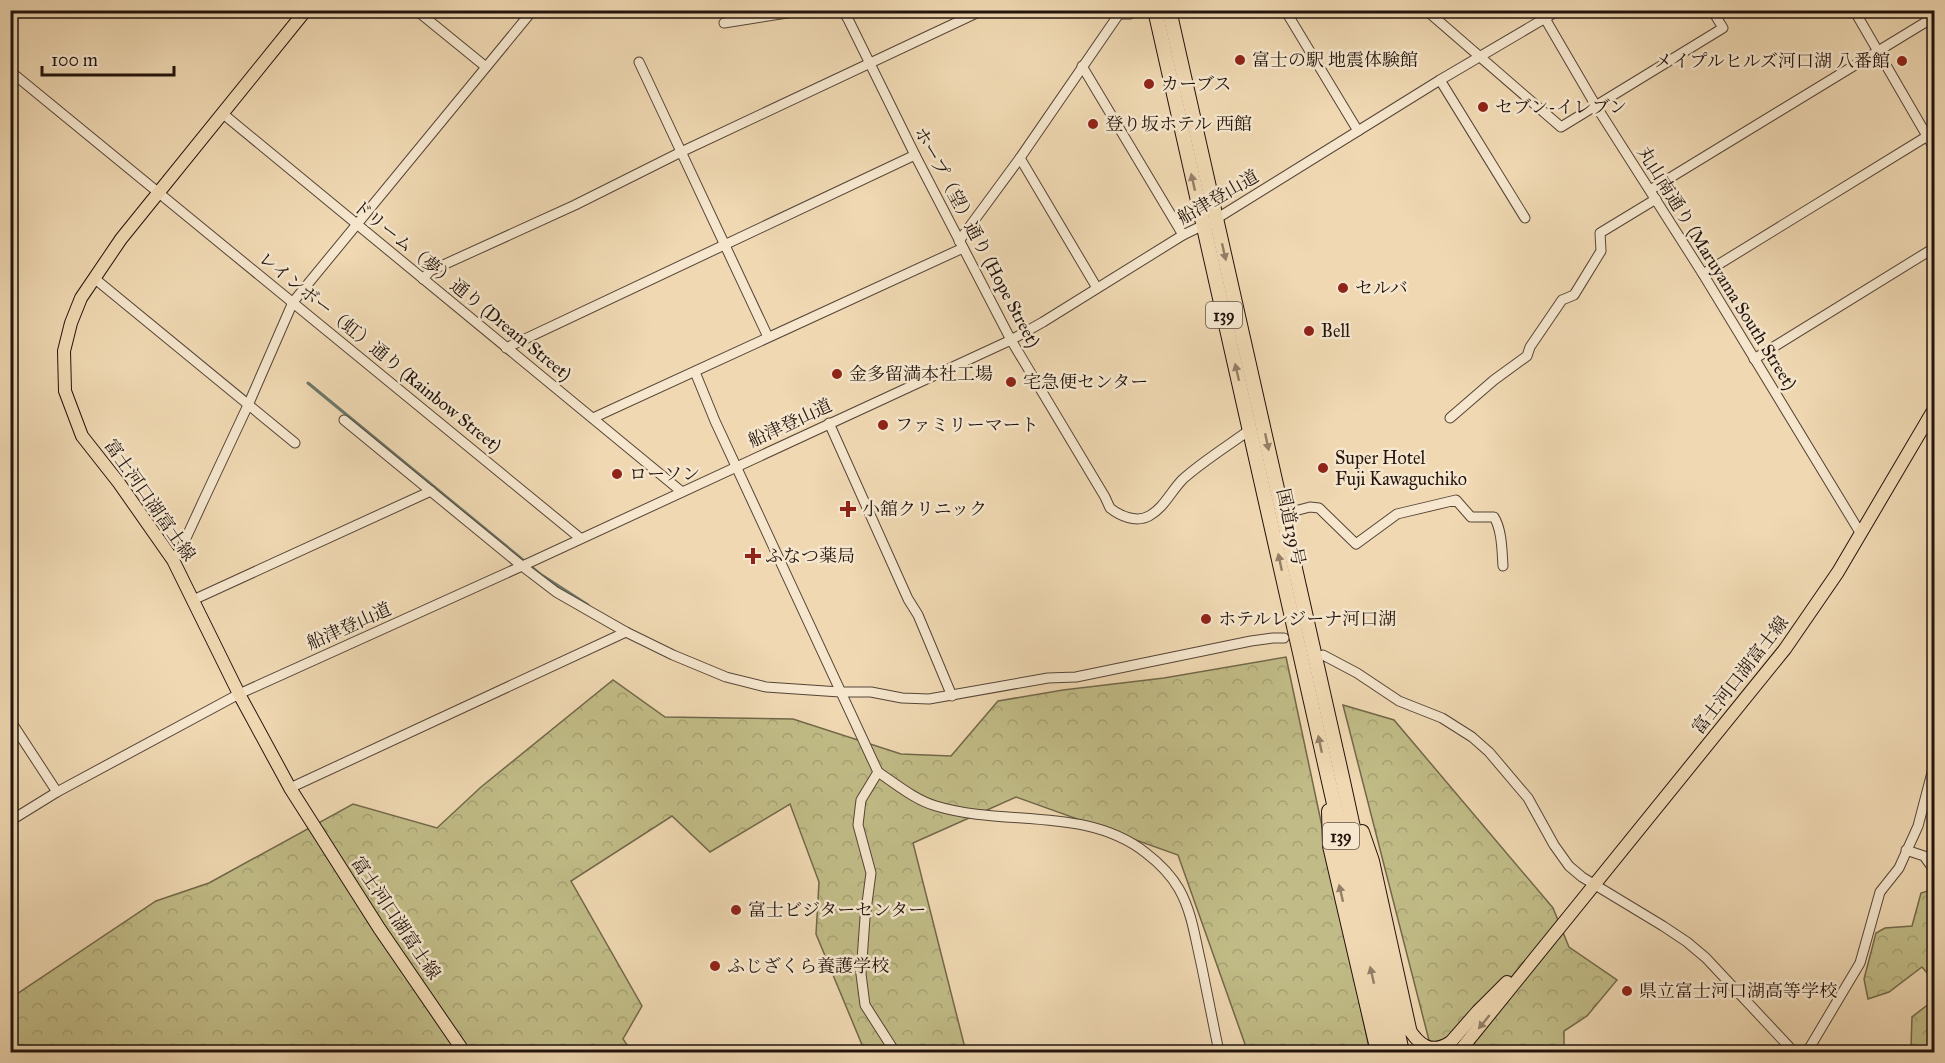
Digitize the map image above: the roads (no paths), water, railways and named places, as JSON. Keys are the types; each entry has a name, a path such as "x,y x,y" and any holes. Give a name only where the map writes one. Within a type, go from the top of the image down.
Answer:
{"highway":[{"name":"国道139号","path":"1155,10 1251,429 1389,1053"},
{"name":"国道139号","path":"1169,10 1402,1053"},
{"path":"1342,777 1372,861 1409,1029"},
{"path":"1328,779 1330,846 1378,1053"}],"main road":[{"name":"富士河口湖富士線","path":"306,10 121,239 81,298 71,323 64,351 65,391 82,436 119,483 172,560 239,694 290,788 379,928 464,1053"},
{"name":"富士河口湖富士線","path":"1459,1053 1785,649 1812,612 1861,534 1935,409"},
{"name":"富士河口湖富士線","path":"1442,1053 1477,1012 1547,944"},
{"path":"1409,1029 1415,1040 1429,1048 1443,1047 1452,1041"},
{"path":"1409,1029 1414,1053"}],"street":[{"path":"416,10 486,67"},
{"path":"172,560 180,551 293,302 533,10"},
{"path":"724,23 806,10"},
{"name":"ホープ（望）通り (Hope Street)","path":"842,10 1011,340 1110,508 1128,518 1148,517 1160,507 1183,479 1251,429"},
{"path":"593,418 695,372 961,244 1119,14 1130,14 1135,10"},
{"path":"1285,10 1358,131"},
{"path":"1426,10 1561,127 1723,28 1712,10"},
{"name":"船津登山道","path":"10,821 57,792 239,694 1011,340 1183,236 1204,227 1542,15 1559,10"},
{"path":"1854,10 1931,134 1935,148"},
{"path":"423,279 430,272 575,205 976,12"},
{"name":"丸山南通り (Maruyama South Street)","path":"1542,15 1861,534"},
{"path":"1650,190 1935,17"},
{"path":"639,62 768,337"},
{"path":"1083,66 1183,236"},
{"name":"レインボー（虹）通り (Rainbow Street)","path":"10,71 580,538"},
{"path":"1440,80 1525,218"},
{"name":"ドリーム（夢）通り (Dream Street)","path":"222,113 682,492"},
{"path":"1702,274 1931,134"},
{"path":"506,348 915,155"},
{"path":"1020,158 1097,288"},
{"path":"1450,418 1494,380 1527,356 1530,347 1562,300 1574,296 1601,251 1600,233 1656,199"},
{"path":"1754,359 1935,248"},
{"path":"94,278 295,443"},
{"path":"695,372 715,421 878,772 910,794 934,806 970,815 1076,823 1105,829 1133,842 1160,863 1179,889 1191,917 1219,1053"},
{"path":"344,420 525,564 556,592 626,632 673,655 726,677 766,687 871,692 902,698 929,699 1038,680 1076,677 1251,641 1284,638"},
{"path":"829,423 908,599 918,615 952,696"},
{"path":"193,600 431,491"},
{"path":"1283,514 1310,507 1319,508 1356,544 1397,514 1456,500 1471,517 1494,517 1502,548 1503,566"},
{"path":"290,788 626,632"},
{"path":"1323,655 1357,673 1399,701 1442,718 1472,737 1489,752 1528,798 1554,845 1569,866 1663,926 1706,958 1794,1053"},
{"path":"10,720 57,792"},
{"path":"1807,1053 1860,963 1880,892 1899,868 1918,826 1935,765"},
{"path":"878,772 861,800 858,825 870,873 861,974 866,1005 895,1053"},
{"path":"1906,850 1924,856 1935,870"}],"waterway":[{"path":"308,383 540,574 588,605"}],"place":[{"name":"富士の駅 地震体験館","path":"1240,60"},
{"name":"メイプルヒルズ河口湖 八番館","path":"1902,61"},
{"name":"カーブス","path":"1149,84"},
{"name":"セブン-イレブン","path":"1483,107"},
{"name":"登り坂ホテル 西館","path":"1093,124"},
{"name":"セルバ","path":"1343,288"},
{"name":"Bell","path":"1309,331"},
{"name":"金多留満本社工場","path":"837,374"},
{"name":"宅急便センター","path":"1011,382"},
{"name":"ファミリーマート","path":"883,425"},
{"name":"Super Hotel Fuji Kawaguchiko","path":"1323,468"},
{"name":"ローソン","path":"617,474"},
{"name":"小舘クリニック","path":"848,509"},
{"name":"ふなつ薬局","path":"753,556"},
{"name":"ホテルレジーナ河口湖","path":"1206,619"},
{"name":"富士ビジターセンター","path":"736,910"},
{"name":"ふじざくら養護学校","path":"715,966"},
{"name":"県立富士河口湖高等学校","path":"1627,991"}]}
